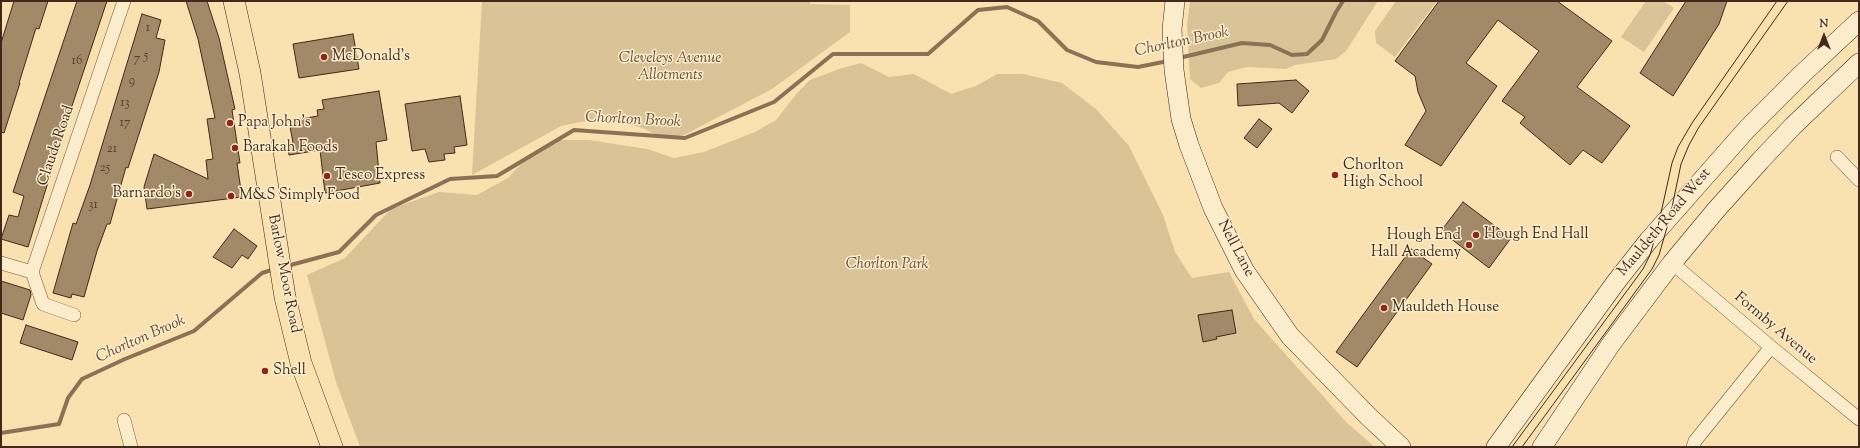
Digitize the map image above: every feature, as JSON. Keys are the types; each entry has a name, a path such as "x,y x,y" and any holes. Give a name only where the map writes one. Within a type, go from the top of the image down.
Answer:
{"main road":[{"name":"Barlow Moor Road","path":"234,1 250,73 284,290 301,363 332,447"}],"street":[{"name":"Claude Road","path":"32,272 124,1"},
{"name":"Nell Lane","path":"1175,1 1172,30 1181,119 1212,208 1244,270 1290,336 1362,411 1401,447"},
{"name":"Mauldeth Road West","path":"1496,447 1616,282 1649,240 1742,135 1801,74 1859,21"},
{"name":"Mauldeth Road West","path":"1542,447 1612,344 1672,263 1710,216 1793,126 1859,63"},
{"path":"1837,157 1859,180"},
{"path":"1,263 32,272 43,304 74,315"},
{"name":"Formby Avenue","path":"1672,263 1859,419"},
{"path":"1693,447 1695,441 1771,347"},
{"path":"124,420 131,447"}],"green space":[{"name":"Cleveleys Avenue Allotments","path":"482,1 810,1 810,4 850,5 850,32 772,89 684,135 663,138 645,129 622,122 600,120 580,122 561,126 472,175"},
{"path":"1190,1 1378,1 1346,51 1336,59 1295,65 1286,69 1247,67 1228,72 1219,83 1201,88 1190,79 1187,25"},
{"path":"1396,1 1437,1 1395,57 1376,43 1375,31"},
{"path":"1646,1 1663,1 1674,8 1644,52 1621,37"},
{"name":"Chorlton Park","path":"861,63 889,77 914,74 951,94 976,86 997,74 1023,74 1062,83 1096,109 1129,146 1163,215 1175,252 1192,278 1229,272 1254,319 1347,423 1375,447 360,447 336,382 307,275 345,258 391,209 439,192 477,195 508,178 529,155 553,140 589,140 647,149 674,158 704,152 755,132 776,120 798,92 810,80 839,69"}],"building":[{"path":"14,1 48,1 39,29 36,28 4,133 1,132 1,43"},
{"path":"77,1 107,1 66,124 28,247 1,239 9,215 18,217 24,196 13,192"},
{"path":"186,1 207,1 219,38 235,109 232,110 240,163 237,163 242,197 147,209 144,187 154,154 208,179 206,160 213,159 207,119 215,118 198,39"},
{"path":"1439,1 1557,1 1612,41 1577,87 1630,126 1602,163 1583,150 1570,165 1520,123 1525,117 1502,101 1539,51 1498,20 1466,63 1497,86 1441,166 1405,145 1426,111 1418,92 1415,76 1395,61"},
{"path":"1686,1 1727,1 1719,24 1673,96 1640,73"},
{"path":"142,14 161,20 156,38 165,40 159,72 128,168 126,167 110,224 107,224 97,251 84,297 72,294 71,298 53,293 73,223 76,224 90,185"},
{"path":"353,34 359,69 299,78 293,44"},
{"path":"1296,80 1309,91 1292,113 1279,103 1238,106 1237,84"},
{"path":"379,91 387,140 376,142 380,183 325,193 320,150 289,155 287,144 293,143 289,121 318,116 317,110 324,109 322,100"},
{"path":"460,96 467,145 454,147 455,153 444,154 445,160 429,162 425,149 412,151 405,104"},
{"path":"1259,119 1272,129 1257,148 1244,138"},
{"name":"Hough End Hall","path":"1463,202 1511,238 1489,268 1441,231"},
{"path":"234,229 257,246 248,259 242,255 232,268 213,257"},
{"name":"Mauldeth House","path":"1411,249 1432,264 1357,367 1336,352"},
{"path":"1,281 30,290 31,295 23,320 1,313"},
{"path":"1232,310 1236,333 1216,337 1217,339 1203,342 1198,315"},
{"path":"26,325 78,342 72,360 20,343"}],"waterway":[{"name":"Chorlton Brook","path":"1179,58 1242,43 1270,45 1292,55 1307,54 1322,40 1343,1"},
{"name":"Chorlton Brook","path":"287,266 339,252 376,215 450,179 497,176 574,130 685,138 774,102 833,54 928,54 978,10 1007,7 1038,21 1067,50 1096,62 1138,67 1168,61"},
{"name":"Chorlton Brook","path":"1,433 59,424 68,398 82,379 125,359 194,331 262,273 275,269"}],"tram line":[{"path":"1512,447 1643,269 1650,255 1657,231 1672,163 1678,147 1692,123 1777,1"},
{"path":"1522,447 1652,269 1659,255 1670,217 1681,164 1689,145 1699,127 1788,1"}],"place":[{"name":"McDonald's","path":"324,57"},
{"name":"Papa John's","path":"230,123"},
{"name":"Barakah Foods","path":"235,148"},
{"name":"Chorlton High School","path":"1335,175"},
{"name":"Tesco Express","path":"327,176"},
{"name":"Barnardo's","path":"189,194"},
{"name":"M&S Simply Food","path":"231,196"},
{"name":"Hough End Hall","path":"1476,235"},
{"name":"Hough End Hall Academy","path":"1469,245"},
{"name":"Mauldeth House","path":"1384,308"},
{"name":"Shell","path":"265,371"}]}
